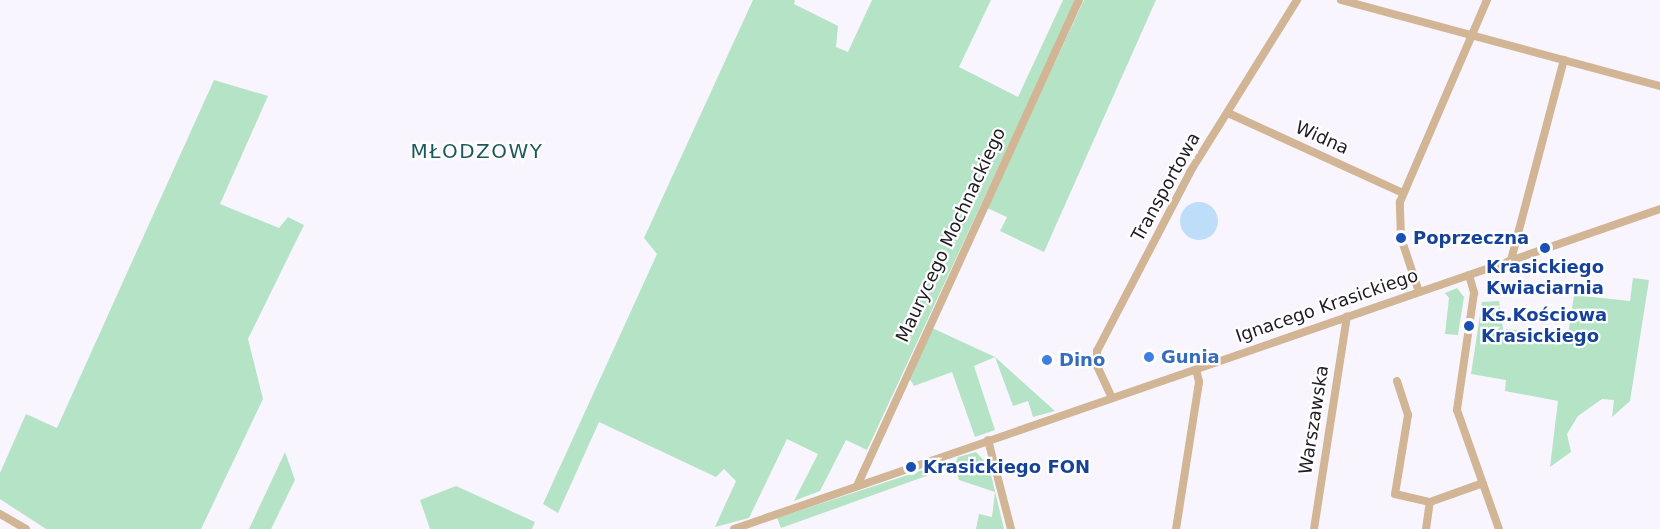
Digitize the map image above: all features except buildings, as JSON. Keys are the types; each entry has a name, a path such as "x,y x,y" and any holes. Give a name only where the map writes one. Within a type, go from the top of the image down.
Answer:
{"street":[{"name":"Maurycego Mochnackiego","path":"857,486 1079,0"},
{"name":"Transportowa","path":"1112,398 1097,366 1097,351 1190,172 1297,0"},
{"path":"1341,0 1660,86"},
{"path":"1419,292 1401,238 1403,193 1487,0"},
{"path":"1511,260 1564,60"},
{"name":"Widna","path":"1228,113 1403,193"},
{"name":"Ignacego Krasickiego","path":"734,529 1660,209"},
{"path":"1468,275 1474,293 1457,404 1499,529"},
{"name":"Warszawska","path":"1314,529 1347,317"},
{"path":"1176,529 1199,382 1196,369"},
{"path":"1397,381 1408,415 1395,494 1430,502 1483,483"},
{"path":"988,440 1011,529"},
{"path":"1426,529 1430,502"},
{"path":"0,514 26,529"}],"green space":[{"path":"753,0 795,0 794,4 838,26 836,47 848,52 872,0 991,0 959,67 1018,97 1063,0 1076,0 867,450 846,440 820,491 794,501 818,454 787,439 749,518 715,527 736,481 724,469 716,477 599,422 558,513 543,504 657,254 644,238"},
{"path":"1084,0 1156,0 1044,252 1000,231 1007,217 987,208"},
{"path":"214,80 268,96 220,204 279,228 288,217 304,225 248,339 263,399 201,529 46,529 0,499 0,473 26,414 57,428"},
{"path":"1633,278 1649,280 1630,401 1612,417 1614,400 1602,399 1578,416 1567,434 1571,452 1550,467 1558,401 1505,391 1506,380 1471,374 1482,302 1499,301 1503,329 1568,335 1574,295 1630,301"},
{"path":"1457,288 1464,297 1458,335 1445,334 1449,298 1445,293"},
{"path":"930,327 995,357 974,366 995,430 975,437 952,372 914,386 908,376"},
{"path":"995,357 1055,411 1033,417 1028,401 1013,406"},
{"path":"285,452 295,480 271,529 249,529"},
{"path":"976,452 989,466 1004,529 976,529 979,514 992,517 995,492 959,480 954,467 958,457"},
{"path":"935,466 943,470 781,528 777,518"},
{"path":"456,486 535,522 532,529 430,529 420,500"}],"water":[{"path":"1199,202 1213,207 1218,221 1213,235 1199,240 1185,235 1180,221 1185,207"}],"place":[{"name":"Poprzeczna","path":"1401,238"},
{"name":"Krasickiego Kwiaciarnia","path":"1545,248"},
{"name":"Ks.Kościowa Krasickiego","path":"1469,326"},
{"name":"Gunia","path":"1149,357"},
{"name":"Dino","path":"1047,360"},
{"name":"Krasickiego FON","path":"911,467"}],"district":[{"name":"MŁODZOWY","path":"477,151"}]}
